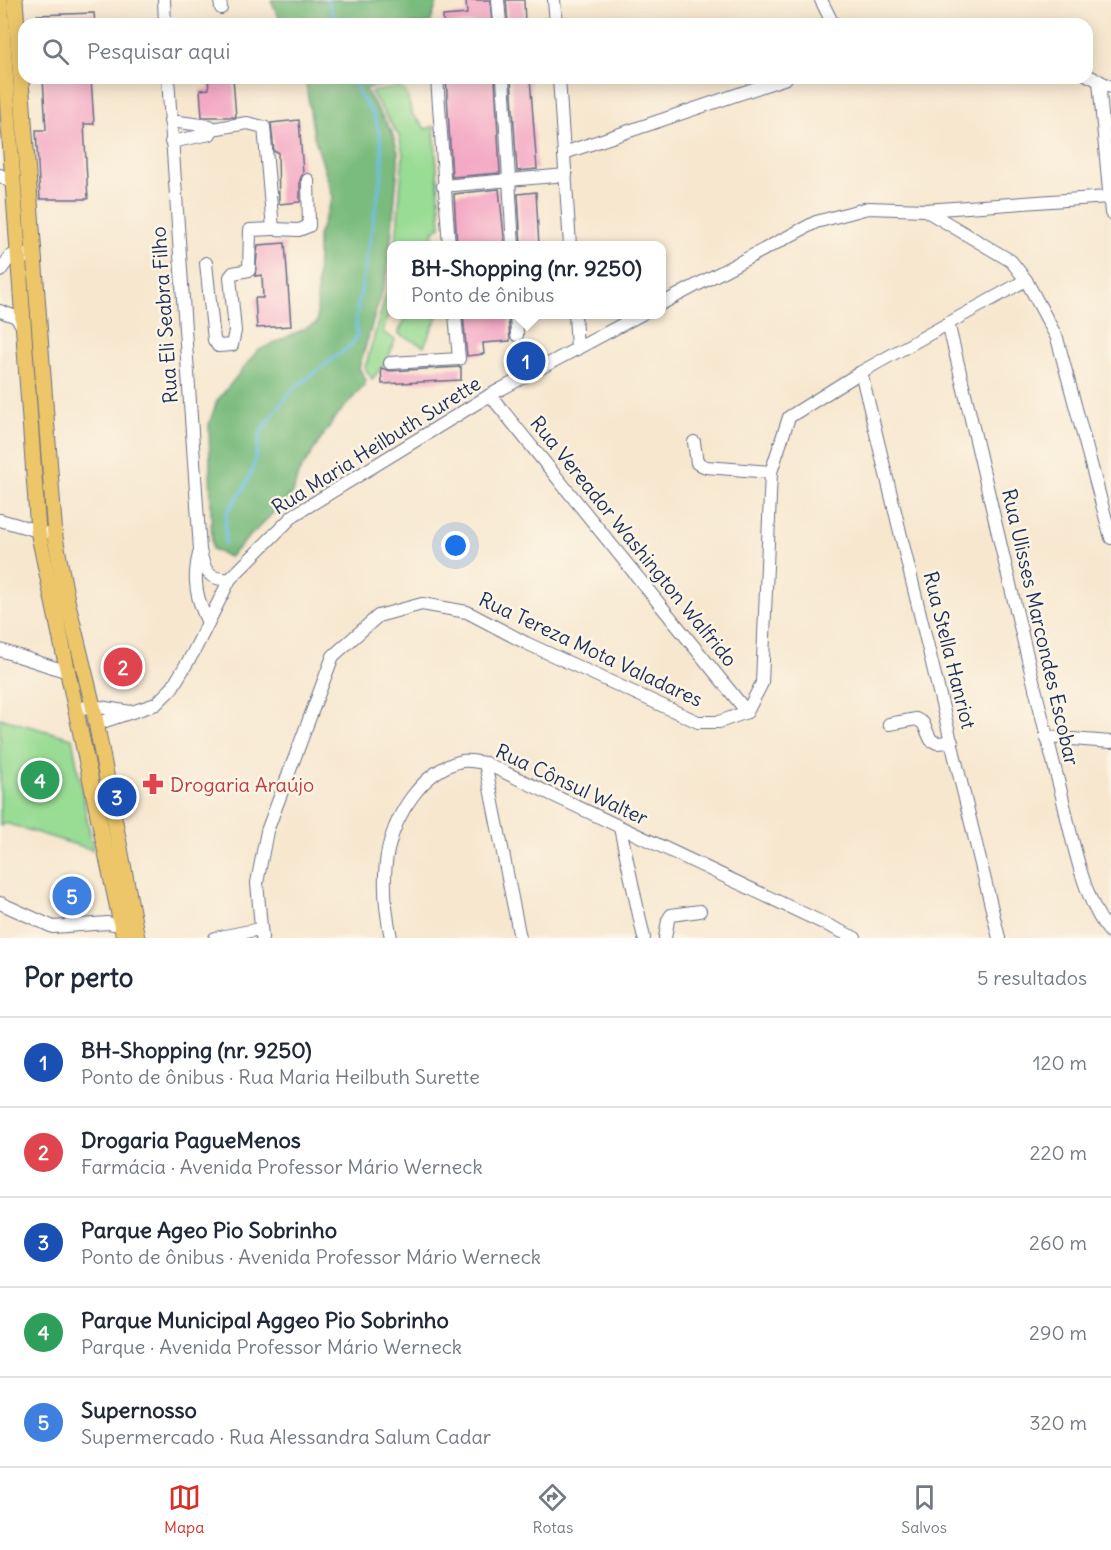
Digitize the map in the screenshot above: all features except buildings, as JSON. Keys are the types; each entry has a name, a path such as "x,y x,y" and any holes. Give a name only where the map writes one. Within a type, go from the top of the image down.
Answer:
{"main road":[{"path":"0,0 38,531 76,709 129,932"},
{"path":"15,0 18,37"},
{"path":"22,84 55,537 67,600 93,706 129,932"}],"street":[{"path":"164,0 165,18"},
{"path":"498,0 500,18"},
{"path":"554,0 556,18"},
{"path":"821,0 830,18"},
{"name":"Rua Eli Seabra Filho","path":"168,84 200,550 203,566 209,576 217,580 230,579"},
{"path":"436,84 448,241"},
{"path":"503,84 513,241"},
{"path":"559,84 570,241"},
{"path":"564,153 768,84"},
{"path":"1105,84 1108,197 1111,213"},
{"path":"170,121 210,126 212,129 247,123 264,127 273,229"},
{"path":"171,142 210,134 212,129"},
{"path":"0,175 13,184"},
{"path":"443,186 566,175"},
{"path":"206,263 214,340 218,346 232,345 235,331 230,277 233,273 249,270 250,230 299,230 309,226 308,180"},
{"path":"666,301 816,222 868,208 925,210 1108,197"},
{"path":"925,210 1011,261 1026,280 1057,338 1111,538"},
{"path":"0,271 10,257 19,251 36,262"},
{"path":"747,712 762,683 771,472 789,417 861,372 1026,280"},
{"path":"0,310 16,316 23,327"},
{"path":"390,363 459,359 455,319"},
{"path":"516,319 518,336"},
{"path":"575,319 577,349"},
{"name":"Rua Maria Heilbuth Surette","path":"96,724 156,704 172,688 230,579 294,515 490,395 634,319"},
{"name":"Rua Ulisses Marcondes Escobar","path":"948,323 1046,736 1085,884 1109,928"},
{"name":"Rua Stella Hanriot","path":"861,372 999,938"},
{"name":"Rua Vereador Washington Walfrido","path":"490,395 747,712"},
{"path":"694,442 696,463 706,467 771,472"},
{"path":"0,520 55,537"},
{"name":"Rua Eli Seabra Filho","path":"200,550 195,571 197,600 208,623"},
{"name":"Rua Tereza Mota Valadares","path":"261,934 258,883 271,820 333,656 378,616 422,604 467,612 526,643 698,722 719,722 747,712"},
{"path":"0,651 68,672"},
{"path":"76,709 93,706 135,712"},
{"path":"890,724 916,719 923,723 930,740 937,743 952,742"},
{"path":"1046,736 1111,741"},
{"name":"Rua Cônsul Walter","path":"391,938 384,885 388,849 402,815 423,783 442,768 464,760 484,763 855,938"},
{"path":"484,763 520,938"},
{"path":"620,828 644,938"},
{"path":"0,903 53,927 108,923 129,932"},
{"path":"665,938 671,915 700,911"},
{"path":"215,938 261,934"}],"green space":[{"path":"271,0 438,0 432,18 279,18"},
{"path":"306,84 386,84 365,89 392,132 398,152 391,241 387,241 387,274 359,368 366,380 334,419 298,474 293,493 229,557 212,549 209,424 217,401 257,351 317,323 318,236 333,197 314,136"},
{"path":"399,87 406,92 412,114 426,129 434,126 441,226 434,231 432,241 396,241 403,154 399,136 371,92"},
{"path":"387,291 387,319 383,332 395,340 387,361 372,379 365,368"},
{"path":"405,319 436,319 424,346 398,334"},
{"path":"0,718 72,738 93,850 5,823 0,826"}],"waterway":[{"path":"327,0 335,18"},
{"path":"225,544 226,514 244,488 253,469 261,431 292,390 352,344 357,335 356,317 382,172 382,157 378,125 355,84"}],"place":[{"name":"BH-Shopping (nr. 9250)","path":"526,361"},
{"name":"Drogaria PagueMenos","path":"123,667"},
{"name":"Parque Municipal Aggeo Pio Sobrinho","path":"40,780"},
{"name":"Drogaria Araújo","path":"153,784"},
{"name":"Parque Ageo Pio Sobrinho","path":"117,797"},
{"name":"Supernosso","path":"72,896"}]}
